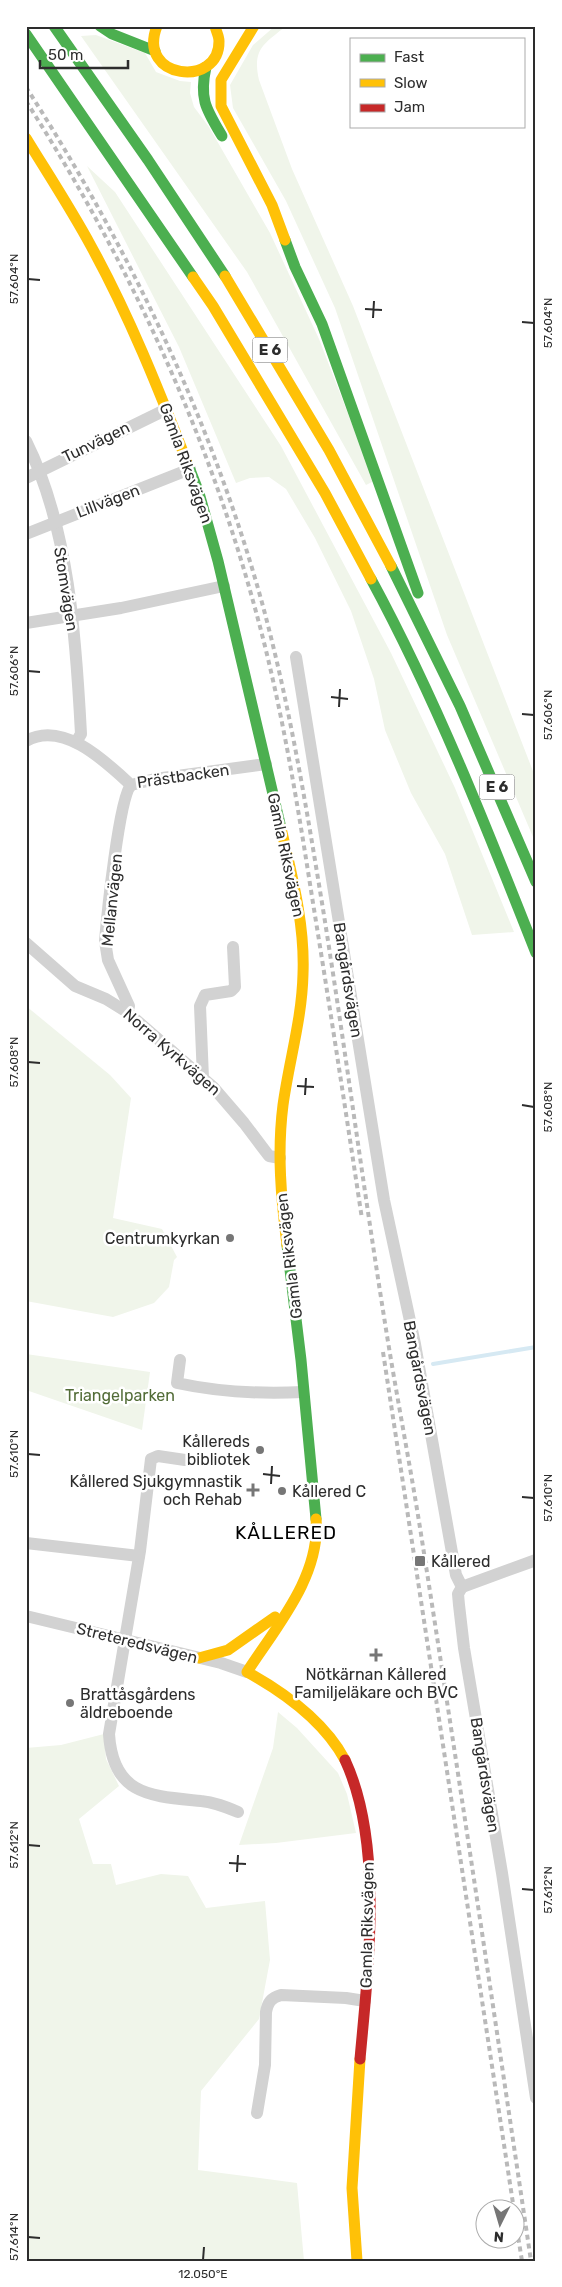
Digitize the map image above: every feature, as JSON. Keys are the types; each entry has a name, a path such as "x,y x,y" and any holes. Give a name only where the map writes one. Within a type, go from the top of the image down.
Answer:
{"main road":[{"name":"E 6","path":"54,26 179,204 294,388 396,574 507,808 536,882"},
{"path":"100,26 112,34 156,52"},
{"path":"157,26 154,35 156,52 166,67 188,74 206,67 213,60 218,49 219,35 215,26"},
{"path":"252,26 221,80 221,106 272,205 292,258 322,324 454,693"},
{"path":"218,49 252,26"},
{"name":"E 6","path":"26,34 213,306 325,493 377,590 432,702 484,820 536,953"},
{"path":"206,67 201,93 207,113 252,184 292,258"},
{"name":"Gamla Riksvägen","path":"26,138 106,275 152,372 190,469 206,516 224,586 297,897 303,951 301,1000 283,1105 280,1158 281,1197 315,1500 316,1540 313,1559 306,1577 247,1672 288,1697 310,1716 339,1750 349,1771 365,1832 371,1903 354,2132 353,2197 357,2261"},
{"name":"Gamla Riksvägen","path":"199,1658 228,1650 286,1610"}],"street":[{"name":"Tunvägen","path":"26,478 166,408"},
{"name":"Stomvägen","path":"26,441 40,470 55,521 72,616 81,734 76,742"},
{"name":"Lillvägen","path":"26,534 190,469"},
{"path":"26,623 72,616 224,586"},
{"name":"Bangårdsvägen","path":"296,657 384,1200 415,1344 456,1576 462,1587 458,1594 464,1648 502,1873 536,2098"},
{"name":"Prästbacken","path":"26,741 36,736 52,734 76,742 131,785 155,779 266,764"},
{"name":"Mellanvägen","path":"127,1012 129,1006 108,960 106,941 121,819 125,795 131,785"},
{"name":"Norra Kyrkvägen","path":"26,942 75,986 106,999 127,1012 225,1098 269,1156 280,1158"},
{"path":"203,1078 200,1006 205,995 231,991 235,987 233,948"},
{"path":"180,1360 177,1383 205,1389 261,1393 303,1392"},
{"path":"185,1460 158,1456 151,1459 139,1556 109,1734 110,1754 118,1771 144,1792 167,1799 218,1804 238,1812"},
{"path":"26,1543 139,1556"},
{"path":"462,1587 536,1560"},
{"name":"Streteredsvägen","path":"26,1616 125,1639 247,1672"},
{"name":"Gamla Riksvägen","path":"257,2113 265,2065 266,2012 272,1998 291,1996 365,2001"}],"green space":[{"path":"275,26 286,26 266,43 259,54 257,70 259,80 292,169 353,306 536,779 536,844 447,635 335,308 286,201 233,108 230,85 253,45"},
{"path":"96,35 145,53 156,72 180,81 191,82 190,93 194,107 209,127 270,233 319,339 374,481 366,485 247,272 81,36"},
{"path":"87,166 115,192 281,446 391,653 455,788 514,932 472,935 445,854 411,793 385,730 374,679 351,611 315,538 286,489 269,477 250,478 236,483 179,347"},
{"path":"26,1006 110,1075 131,1098 113,1218 162,1229 177,1257 174,1260 169,1287 154,1303 113,1317 26,1301"},
{"name":"Triangelparken","path":"26,1354 150,1372 142,1430 26,1390"},
{"path":"278,1712 297,1728 338,1773 347,1794 356,1833 276,1843 239,1845 273,1748"},
{"path":"104,1734 106,1759 119,1786 79,1819 93,1864 111,1864 116,1885 161,1874 188,1876 206,1908 265,1901 270,1960 259,2019 201,2091 198,2170 297,2183 304,2261 26,2261 26,1748 61,1745"}],"waterway":[{"path":"433,1364 536,1347"}],"railway":[{"path":"26,87 99,208 163,334 217,465 240,531 271,637 303,792 323,909 385,1323 417,1508 531,2261"},
{"path":"26,101 96,220 158,343 186,406 211,470 253,601 288,751 362,1219"},
{"path":"383,1352 512,2200"},
{"path":"520,2250 522,2261"}],"traffic: fast":[{"path":"54,26 148,160 225,276"},
{"path":"100,26 112,34 155,51"},
{"path":"26,34 193,277"},
{"path":"206,67 203,87 205,103 222,136"},
{"path":"285,240 295,267 322,324 418,593"},
{"path":"187,462 199,493 218,561 281,828"},
{"path":"391,566 460,706 536,882"},
{"path":"371,579 395,624 439,717 479,810 536,953"},
{"path":"287,1245 301,1360 316,1519"}],"traffic: slow":[{"path":"157,26 154,44 158,58 168,67 180,71 194,71 207,66 216,56 219,37 215,26"},
{"path":"254,26 221,80 221,106 272,205 285,240"},
{"path":"26,138 76,219 118,298 187,462"},
{"path":"225,276 329,450 391,566"},
{"path":"193,277 213,306 325,493 371,579"},
{"path":"281,828 297,900 303,955 302,991 283,1105 280,1140 280,1175 287,1245"},
{"path":"316,1519 316,1540 304,1581 283,1619 247,1672 275,1689 302,1709 326,1733 345,1760"},
{"path":"199,1658 228,1650 275,1617"},
{"path":"357,2261 352,2188 360,2059"}],"traffic: jam":[{"path":"345,1760 357,1793 365,1830 369,1868 369,1947 360,2059"}],"place":[{"name":"Centrumkyrkan","path":"230,1238"},
{"name":"Kållereds bibliotek","path":"260,1450"},
{"name":"Kållered Sjukgymnastik och Rehab","path":"253,1490"},
{"name":"Kållered C","path":"282,1491"},
{"name":"Kållered","path":"420,1561"},
{"name":"Nötkärnan Kållered Familjeläkare och BVC","path":"376,1655"},
{"name":"Brattåsgårdens äldreboende","path":"70,1703"}],"district":[{"name":"KÅLLERED","path":"286,1532"}]}
